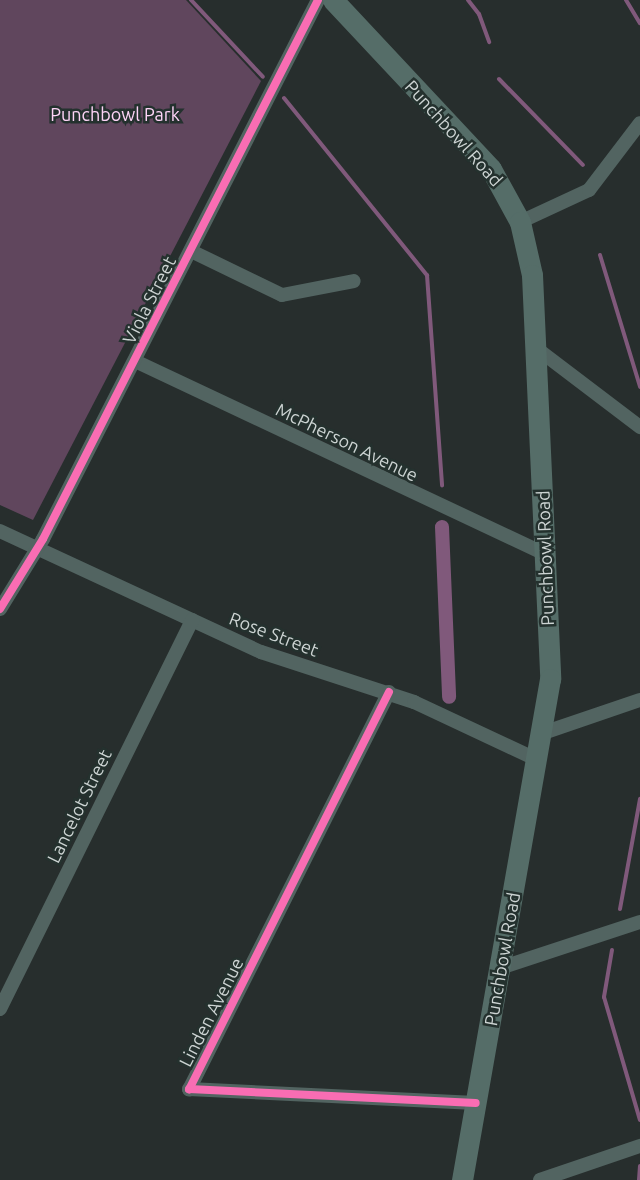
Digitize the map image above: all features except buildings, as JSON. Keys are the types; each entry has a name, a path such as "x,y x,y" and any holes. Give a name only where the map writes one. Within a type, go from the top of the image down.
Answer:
{"main road":[{"name":"Punchbowl Road","path":"333,0 484,160 520,222 531,264 550,679 543,733 462,1180"}],"street":[{"name":"Viola Street","path":"0,610 38,549 318,0"},
{"path":"520,222 589,190 639,128"},
{"path":"191,251 282,295 354,281"},
{"path":"536,348 640,427"},
{"name":"McPherson Avenue","path":"135,361 545,554"},
{"name":"Rose Street","path":"0,531 282,660 389,692 538,760"},
{"name":"Lancelot Street","path":"0,1009 192,620"},
{"name":"Linden Avenue","path":"389,692 189,1089 476,1103"},
{"path":"543,733 640,700"},
{"path":"500,968 640,922"},
{"path":"540,1180 640,1146"}],"green space":[{"name":"Punchbowl Park","path":"0,0 186,0 261,81 33,520 0,505"}],"waterway":[{"path":"191,0 263,77"},
{"path":"468,0 479,14 489,42"},
{"path":"626,0 640,23"},
{"path":"499,79 583,165"},
{"path":"284,98 427,275 442,485"},
{"path":"600,255 640,387"},
{"path":"442,527 449,697"},
{"path":"620,909 640,799"},
{"path":"612,950 604,997 640,1120"},
{"path":"639,1180 640,1166"}],"cycle path":[{"path":"0,609 43,539 318,0"},
{"path":"389,692 189,1089 476,1103"}]}
